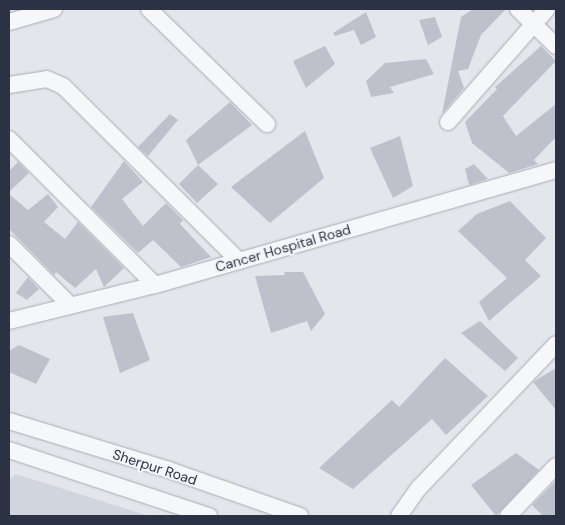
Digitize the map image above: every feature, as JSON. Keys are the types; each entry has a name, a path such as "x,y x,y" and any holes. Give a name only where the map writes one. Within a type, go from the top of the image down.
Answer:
{"street":[{"path":"12,17 54,9"},
{"path":"149,9 267,124"},
{"path":"518,9 556,46"},
{"path":"448,122 547,9"},
{"path":"9,85 47,79 63,86 239,261"},
{"path":"9,139 155,285"},
{"name":"Cancer Hospital Road","path":"9,321 69,304 155,285 556,170"},
{"path":"9,244 69,304"},
{"path":"399,516 427,480 556,344"},
{"name":"Sherpur Road","path":"9,422 169,470 300,516"},
{"path":"9,450 209,516"},
{"path":"508,516 556,466"}],"shaded area":[{"path":"16,474 149,516 9,516 9,480"}],"building":[{"path":"473,9 506,9 481,35 468,69 458,71 464,88 442,114 461,17"},
{"path":"366,12 376,37 361,45 354,30 335,36 333,33"},
{"path":"435,17 442,37 428,45 419,20"},
{"path":"325,46 335,64 306,88 293,61"},
{"path":"541,46 556,61 503,116 516,136 556,104 556,137 534,160 538,164 509,173 472,143 465,122 497,89 495,87"},
{"path":"426,59 434,74 390,87 394,93 371,97 366,81 385,63"},
{"path":"230,102 252,125 198,165 186,140"},
{"path":"170,114 178,120 148,156 138,147"},
{"path":"305,131 324,178 270,223 231,187"},
{"path":"400,136 413,186 393,198 370,148"},
{"path":"124,161 143,182 122,199 143,226 166,203 183,220 180,224 211,257 181,267 153,240 138,253 91,207"},
{"path":"18,162 29,173 9,192 9,171"},
{"path":"474,164 488,179 469,185 465,169"},
{"path":"198,165 218,184 197,203 179,184"},
{"path":"9,194 28,210 48,194 58,207 44,222 65,239 78,222 124,268 104,287 96,269 75,288 56,272 54,275 9,229"},
{"path":"510,201 546,238 525,260 541,276 489,321 479,302 507,278 458,231 477,214"},
{"path":"284,272 303,272 325,314 311,331 307,321 271,333 255,276 285,275"},
{"path":"28,277 39,289 27,300 16,293"},
{"path":"133,313 150,360 120,373 103,317"},
{"path":"480,321 518,358 505,371 461,333"},
{"path":"19,345 50,359 36,384 9,372 9,351"},
{"path":"445,358 488,396 446,435 432,419 353,489 319,468 392,400 399,407"},
{"path":"556,368 556,410 533,382"},
{"path":"516,453 539,470 496,516 471,485"},
{"path":"555,482 556,516 543,516 532,505"}]}
